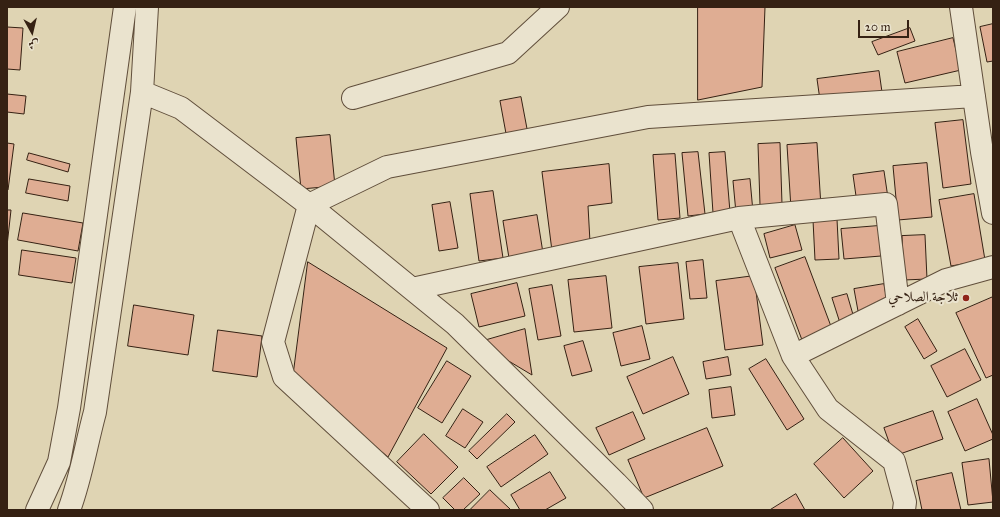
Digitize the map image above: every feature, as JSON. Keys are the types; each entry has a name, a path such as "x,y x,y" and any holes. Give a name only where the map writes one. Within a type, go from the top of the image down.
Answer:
{"street":[{"path":"37,510 59,462 69,408 125,7"},
{"path":"69,510 83,466 89,432 95,412 142,92 147,7"},
{"path":"353,98 508,53 558,7"},
{"path":"961,7 982,152 993,213"},
{"path":"142,92 181,108 309,205 455,324 642,510"},
{"path":"428,510 284,377 273,342 309,205 387,167 648,117 974,96"},
{"path":"412,289 739,218 886,204 898,304"},
{"path":"739,218 793,356 828,409 894,461 905,502 904,510"},
{"path":"793,356 946,280 993,267"},
{"path":"62,447 89,432"}],"building":[{"path":"698,7 765,7 762,87 698,100"},
{"path":"993,24 993,61 987,62 980,27"},
{"path":"7,27 23,28 20,70 7,69"},
{"path":"910,28 915,41 878,55 872,42"},
{"path":"953,38 961,70 905,83 897,52"},
{"path":"879,71 882,92 820,100 817,79"},
{"path":"7,94 26,96 24,114 7,112"},
{"path":"521,97 528,134 507,139 500,101"},
{"path":"963,120 971,184 943,188 935,123"},
{"path":"330,135 335,186 301,189 296,138"},
{"path":"7,143 14,144 8,190 7,190"},
{"path":"780,143 782,204 760,205 758,144"},
{"path":"817,143 821,207 791,209 787,145"},
{"path":"698,152 705,214 688,216 682,153"},
{"path":"725,152 730,212 713,213 709,153"},
{"path":"29,153 70,164 68,172 27,160"},
{"path":"675,154 680,218 658,220 653,155"},
{"path":"927,163 932,217 898,220 893,166"},
{"path":"609,164 612,203 588,206 590,242 552,251 542,172"},
{"path":"884,171 888,198 857,203 853,175"},
{"path":"29,179 70,186 68,201 26,193"},
{"path":"750,179 753,212 736,213 733,181"},
{"path":"493,191 503,258 479,261 470,194"},
{"path":"974,194 985,260 951,266 939,200"},
{"path":"450,202 458,248 439,251 432,205"},
{"path":"7,210 11,210 7,246"},
{"path":"23,213 83,223 78,251 18,240"},
{"path":"537,215 543,253 509,258 503,221"},
{"path":"837,219 839,259 815,260 813,220"},
{"path":"795,225 802,250 770,258 764,234"},
{"path":"878,226 881,256 844,259 841,229"},
{"path":"925,235 927,279 904,280 902,236"},
{"path":"22,250 76,258 72,283 19,275"},
{"path":"805,257 832,329 802,340 775,268"},
{"path":"703,260 707,298 690,299 686,262"},
{"path":"308,262 447,348 388,457 293,378"},
{"path":"678,263 684,319 646,324 639,267"},
{"path":"606,276 612,328 574,332 568,280"},
{"path":"754,276 763,345 725,350 716,281"},
{"path":"517,283 525,316 479,327 471,294"},
{"path":"884,284 888,306 858,311 854,289"},
{"path":"552,285 561,336 538,340 529,289"},
{"path":"847,294 854,318 840,323 832,298"},
{"path":"993,297 993,375 986,378 956,313"},
{"path":"134,305 194,315 188,355 128,346"},
{"path":"918,319 937,351 924,359 905,327"},
{"path":"642,326 650,359 621,366 613,333"},
{"path":"525,329 532,375 502,357 483,341"},
{"path":"218,330 262,336 257,377 213,371"},
{"path":"583,341 592,371 572,376 564,346"},
{"path":"965,349 981,380 947,397 931,366"},
{"path":"673,357 689,394 643,414 627,377"},
{"path":"728,357 731,375 706,379 703,362"},
{"path":"766,359 804,419 787,430 749,369"},
{"path":"447,361 471,376 442,423 418,408"},
{"path":"731,387 735,415 712,418 709,390"},
{"path":"977,399 993,435 993,439 965,451 948,412"},
{"path":"463,409 483,422 465,448 446,436"},
{"path":"933,411 943,439 894,456 884,428"},
{"path":"633,412 645,439 609,455 596,428"},
{"path":"507,414 515,422 477,459 469,451"},
{"path":"707,428 723,466 644,498 628,460"},
{"path":"424,434 458,467 431,494 397,462"},
{"path":"535,435 548,454 501,487 487,467"},
{"path":"843,438 873,471 844,498 814,464"},
{"path":"989,459 993,502 968,505 962,463"},
{"path":"550,472 566,498 545,510 520,510 511,495"},
{"path":"952,473 961,510 922,510 916,481"},
{"path":"464,478 480,494 463,510 455,510 443,498"},
{"path":"490,490 510,509 470,510"},
{"path":"796,494 805,510 770,510"}],"place":[{"name":"ثلاجة الصلاحي","path":"966,298"}]}
